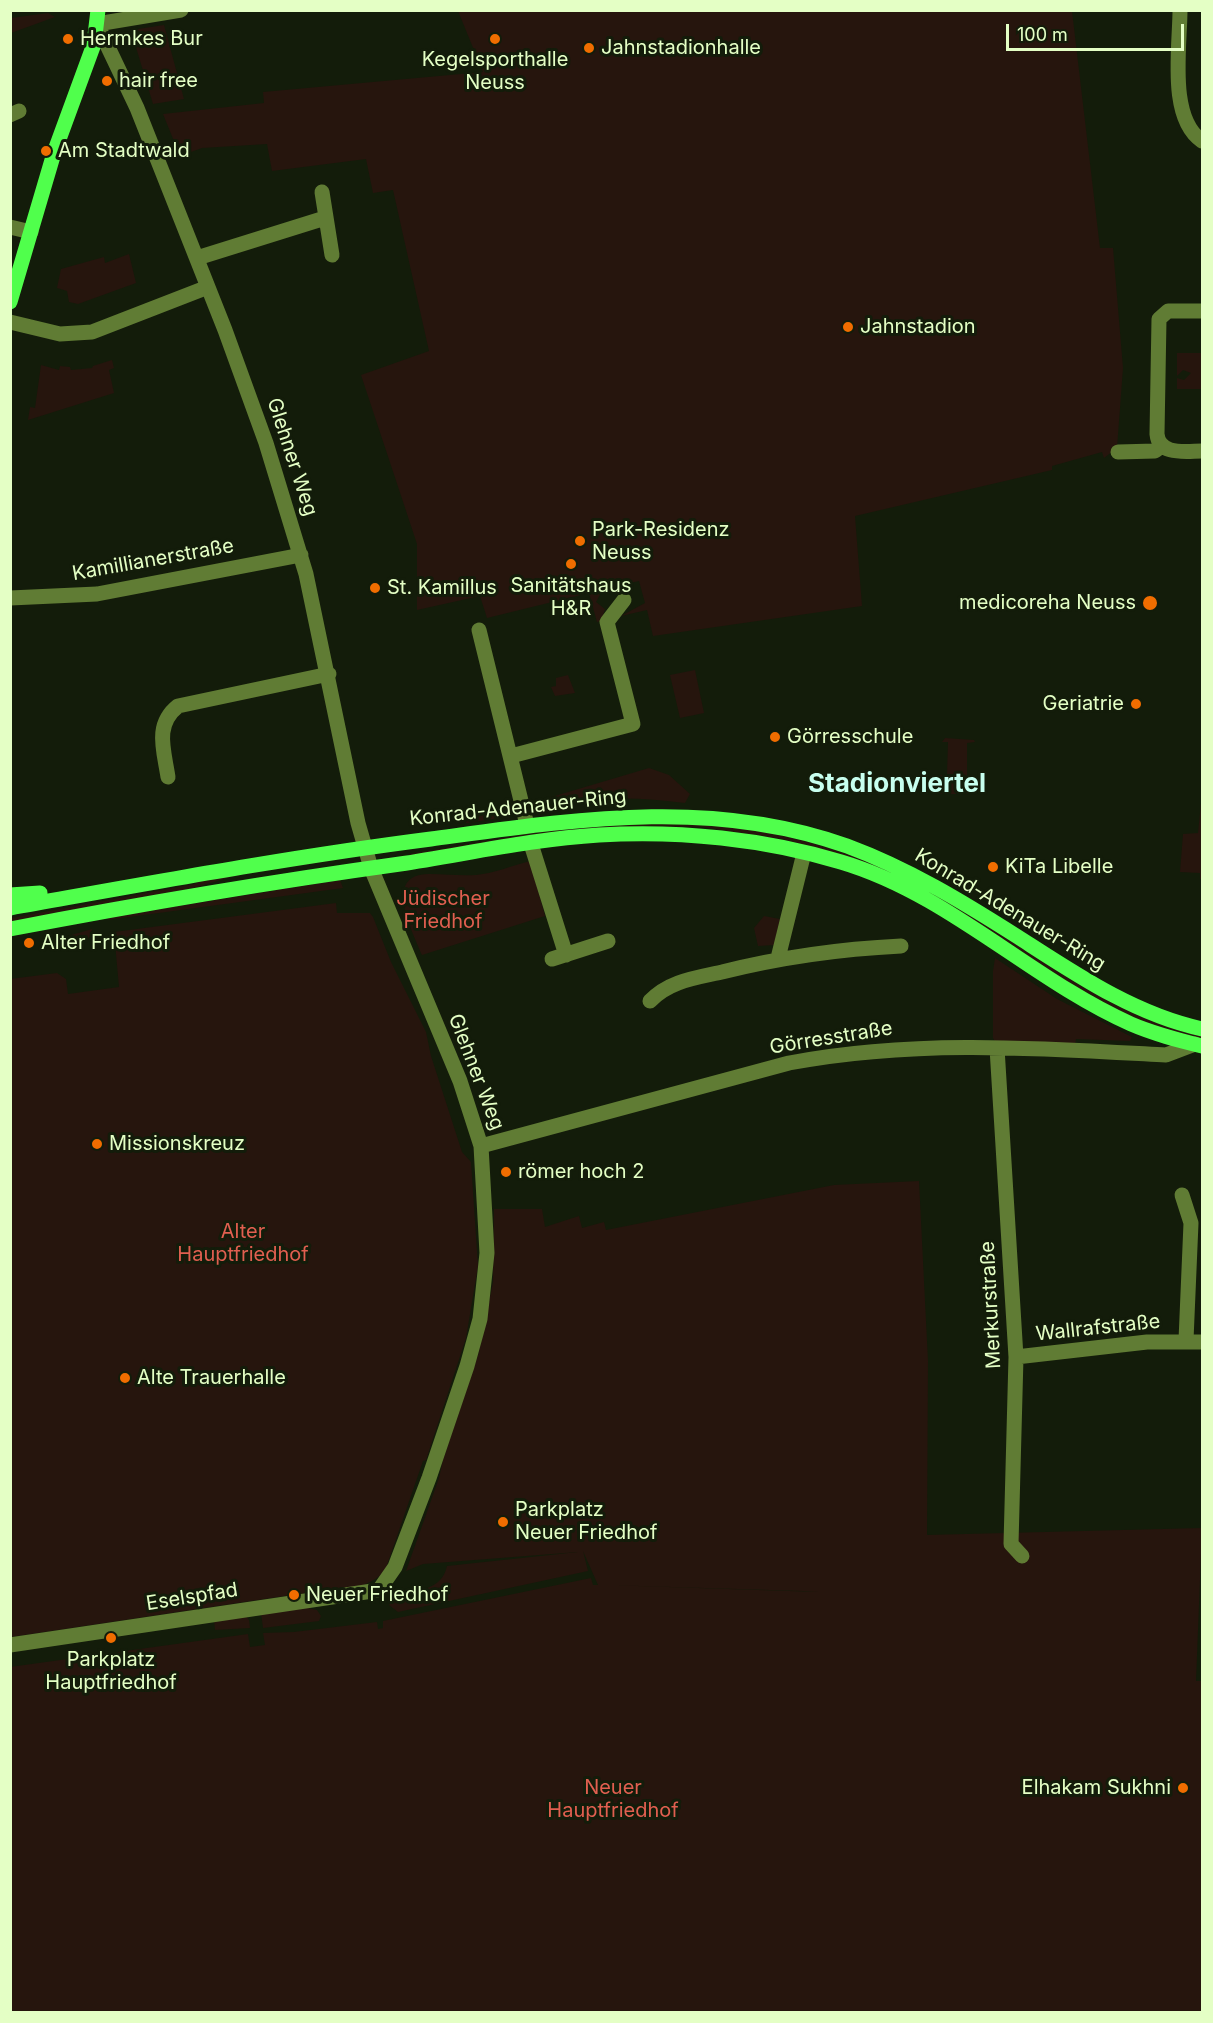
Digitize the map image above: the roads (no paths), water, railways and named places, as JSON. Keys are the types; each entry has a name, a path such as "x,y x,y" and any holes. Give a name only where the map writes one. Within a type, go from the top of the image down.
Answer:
{"main road":[{"path":"10,302 54,153 87,68 98,17"},
{"name":"Konrad-Adenauer-Ring","path":"10,908 193,874 528,825 596,818 693,817 749,822 844,845 933,884 1123,1001 1170,1021 1203,1029"},
{"name":"Konrad-Adenauer-Ring","path":"10,929 190,896 597,835 641,834 747,842 842,862 898,884 946,911 1114,1016 1150,1031 1199,1045"},
{"path":"10,895 62,891 84,894"}],"street":[{"path":"98,17 181,10"},
{"path":"1180,10 1180,102 1188,126 1203,141"},
{"name":"Glehner Weg","path":"98,17 197,258 245,384 301,555 371,868 460,1081 481,1146 487,1253 480,1319 429,1478 395,1567 379,1590"},
{"path":"322,192 332,255"},
{"path":"197,258 325,218"},
{"path":"10,227 31,232"},
{"path":"10,322 60,334 92,332 208,287"},
{"path":"1203,311 1165,312 1158,319 1157,434 1162,446 1169,450 1203,451"},
{"path":"1118,452 1155,452 1162,446"},
{"name":"Kamillianerstraße","path":"10,598 97,594 301,555"},
{"path":"511,756 633,724 607,622 624,600"},
{"path":"479,630 528,825"},
{"path":"168,777 162,727 169,713 178,706 329,674"},
{"name":"Konrad-Adenauer-Ring","path":"531,844 559,957 608,941"},
{"path":"778,958 804,853"},
{"path":"650,1001 670,985 778,958 840,949 901,946"},
{"name":"Görresstraße","path":"481,1146 830,1055 941,1046 1166,1055 1199,1045"},
{"name":"Merkurstraße","path":"997,1048 1016,1358 1011,1544 1022,1556"},
{"name":"Wallrafstraße","path":"1182,1195 1191,1223 1185,1340"},
{"name":"Wallrafstraße","path":"1016,1358 1147,1342 1185,1340 1203,1342"},
{"name":"Eselspfad","path":"10,1645 379,1590"}],"place":[{"name":"Hermkes Bur","path":"68,39"},
{"name":"Kegelsporthalle Neuss","path":"495,39"},
{"name":"Jahnstadionhalle","path":"589,48"},
{"name":"hair free","path":"107,81"},
{"name":"Am Stadtwald","path":"46,151"},
{"name":"Jahnstadion","path":"848,327"},
{"name":"Park-Residenz Neuss","path":"580,541"},
{"name":"Sanitätshaus H&R","path":"571,564"},
{"name":"St. Kamillus","path":"375,588"},
{"name":"medicoreha Neuss","path":"1150,603"},
{"name":"Geriatrie","path":"1136,704"},
{"name":"Görresschule","path":"775,737"},
{"name":"KiTa Libelle","path":"993,867"},
{"name":"Alter Friedhof","path":"29,943"},
{"name":"Missionskreuz","path":"97,1144"},
{"name":"römer hoch 2","path":"506,1172"},
{"name":"Alte Trauerhalle","path":"125,1378"},
{"name":"Parkplatz Neuer Friedhof","path":"503,1522"},
{"name":"Neuer Friedhof","path":"294,1595"},
{"name":"Parkplatz Hauptfriedhof","path":"111,1638"},
{"name":"Elhakam Sukhni","path":"1183,1788"}],"district":[{"name":"Stadionviertel","path":"897,784"}],"park label":[{"name":"Jüdischer Friedhof","path":"443,910"},
{"name":"Alter Hauptfriedhof","path":"243,1244"},
{"name":"Neuer Hauptfriedhof","path":"613,1800"}]}
